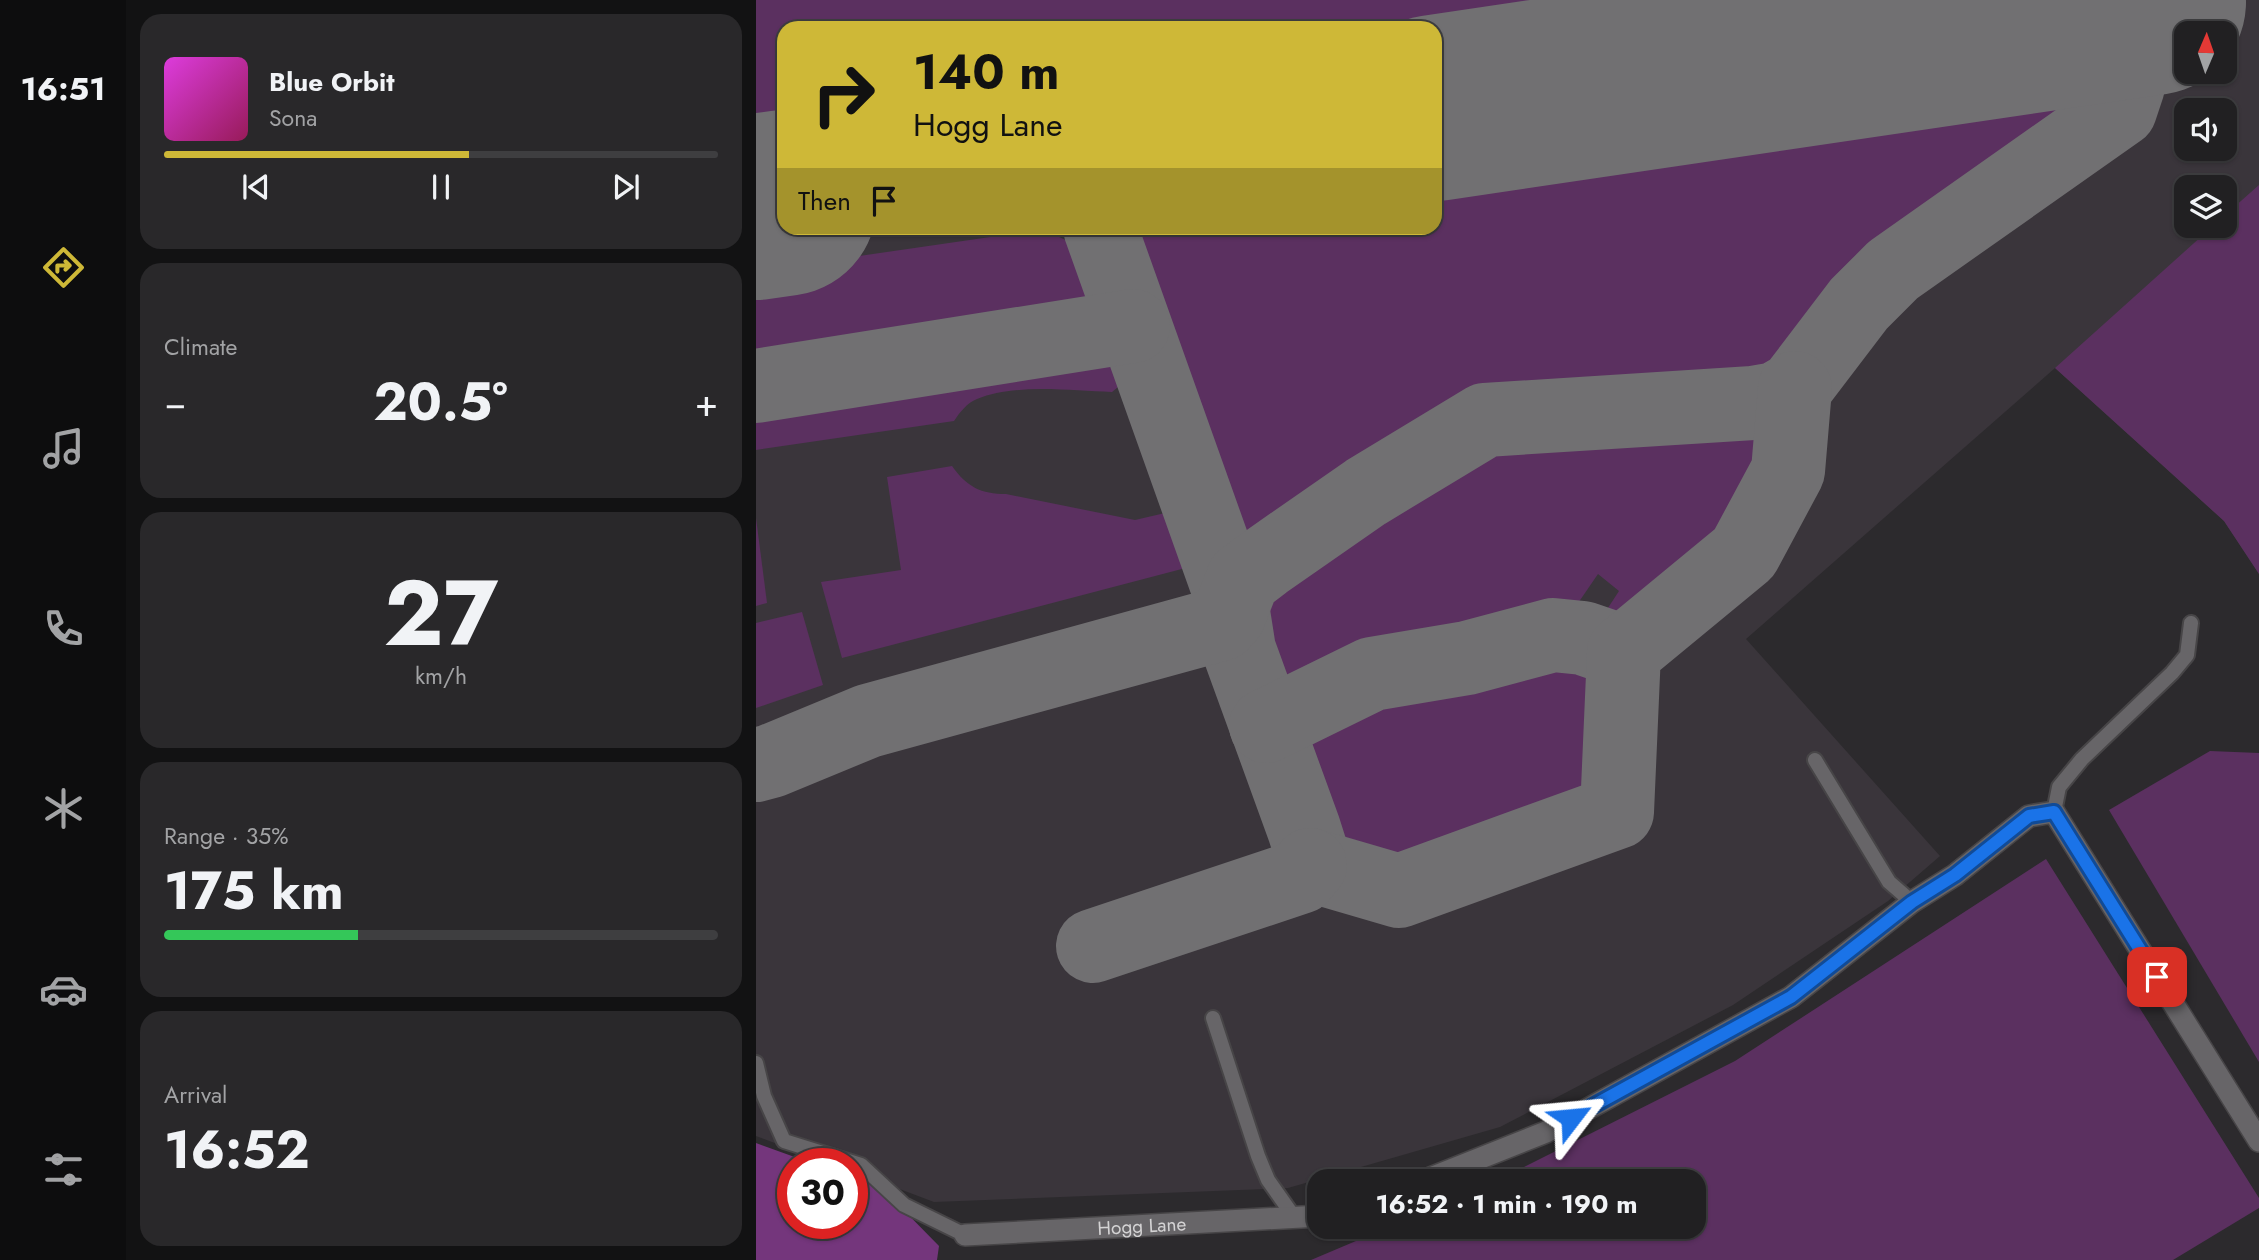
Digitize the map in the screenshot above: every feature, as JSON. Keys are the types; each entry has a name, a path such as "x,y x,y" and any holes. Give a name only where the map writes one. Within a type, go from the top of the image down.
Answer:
{"street":[{"path":"1453,1169 1546,1132 1791,997 1912,902 1955,875 2029,816 2054,812 2259,1141"},
{"name":"Hogg Lane","path":"965,1235 1307,1216"}],"lane":[{"path":"2054,812 2060,787 2082,759 2188,655 2190,624"},
{"path":"1815,761 1889,882 1912,902"},
{"path":"1213,1018 1258,1156 1268,1180 1294,1217"},
{"path":"756,1063 764,1096 784,1141 861,1164 904,1205 965,1235"}],"shaded area":[{"path":"756,0 2259,0 2259,574 2224,521 2055,368 1746,639 1940,856 1888,901 1733,1005 1500,1127 1354,1169 1307,1169 1307,1183 1288,1188 934,1202 868,1177 868,1148 788,1148 756,1136"},
{"path":"756,0 1755,0 1442,46 1442,21 777,21 777,143 756,146"},
{"path":"2078,78 2104,103 1867,270 1793,367 1772,380 1744,388 1488,404 1348,485 1241,561 1127,256 1125,235 1442,235 1442,170"},
{"path":"2259,185 2259,574 2224,521 2055,368 2200,238 2237,238 2237,204"},
{"path":"1004,235 1054,235 1081,251 1092,264 1128,368 1124,382 1112,392 1044,389 1009,391 973,401 954,421 756,450 756,271"},
{"path":"1764,415 1773,418 1778,426 1769,473 1755,499 1739,521 1696,568 1649,609 1626,624 1606,635 1604,614 1619,591 1598,574 1574,609 1561,618 1479,641 1375,658 1303,699 1291,701 1257,605 1266,575 1379,495 1482,435 1503,428"},
{"path":"952,466 969,484 989,493 1006,494 1135,520 1178,510 1197,565 842,658 821,582 901,570 887,477"},
{"path":"756,518 767,603 756,606"},
{"path":"802,612 823,685 756,708 756,623"},
{"path":"1556,652 1572,652 1587,666 1591,792 1416,859 1341,836 1301,726 1385,685 1485,669"},
{"path":"2210,751 2259,753 2259,1062 2109,810"},
{"path":"2046,859 2259,1198 2259,1208 2173,1260 1311,1260 1361,1239 1706,1239 1706,1169 1520,1169 1735,1061"},
{"path":"756,1143 777,1151 777,1239 868,1239 868,1184 883,1189 939,1246 937,1260 756,1260"}],"taxiway":[{"path":"756,765 868,721 1221,624 1229,615 1243,579 1366,492 1485,420 1753,403 1776,399 1795,388 1859,304 1893,270 2120,110 2128,86 2126,61 2115,36 2097,19 2072,14"},
{"path":"1102,235 1230,593 1239,650 1304,829 1311,851 1310,865"},
{"path":"756,386 1133,326"},
{"path":"1310,865 1399,891 1617,812 1624,652 1744,553 1788,471 1795,388"},
{"path":"1266,726 1372,674 1467,658 1553,635 1583,638 1624,652"},
{"path":"1093,946 1300,877 1310,865"}],"runway":[{"path":"1442,107 2153,2"},
{"path":"756,207 777,204"}],"route":[{"path":"1571,1118 1791,997 1912,902 1955,875 2029,816 2054,812 2157,977"}]}
